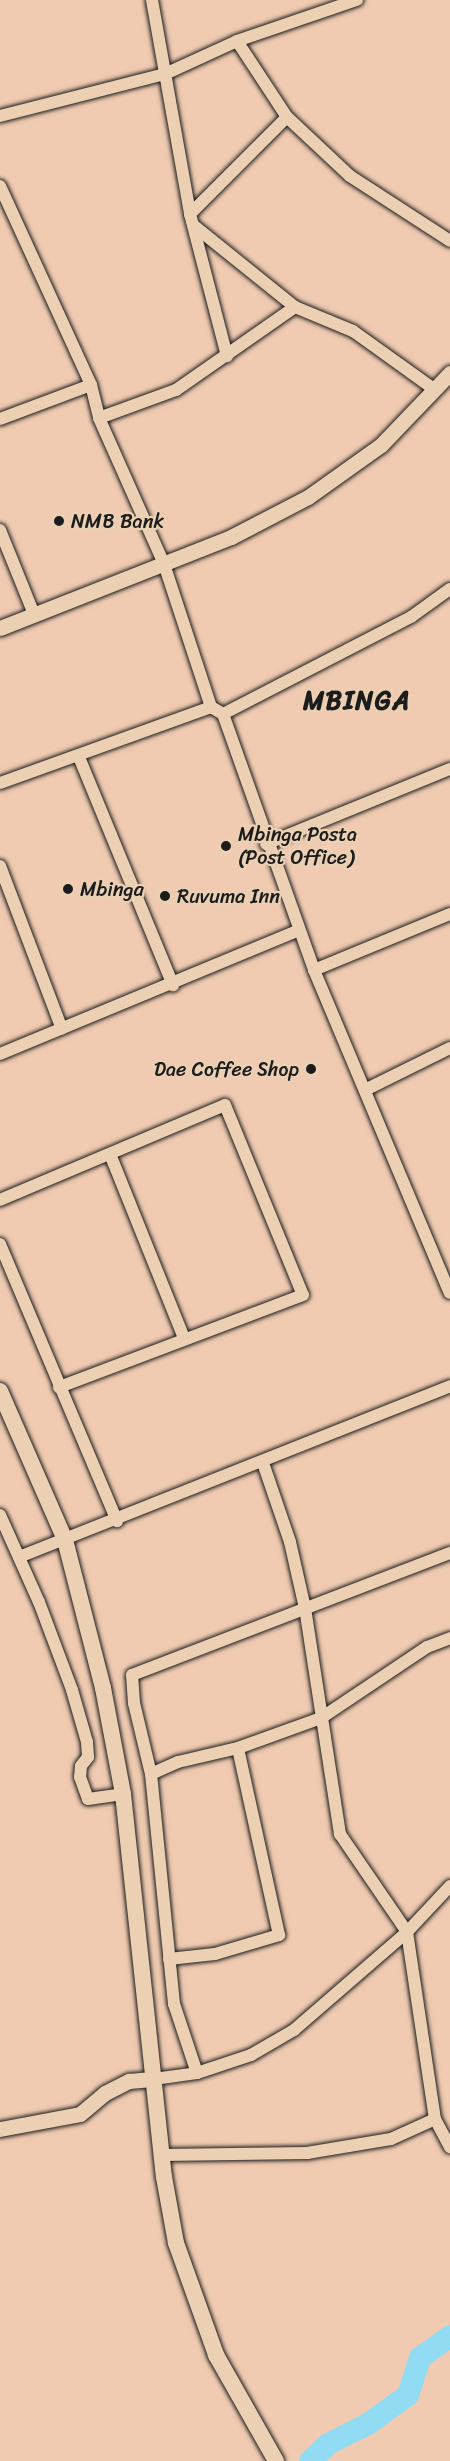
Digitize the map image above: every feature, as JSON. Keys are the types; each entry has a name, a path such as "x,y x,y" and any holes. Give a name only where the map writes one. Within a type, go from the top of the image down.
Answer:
{"main road":[{"path":"0,1391 65,1540 103,1688 123,1794 162,2156 176,2243 195,2304 216,2355 276,2461"}],"street":[{"path":"152,0 191,219 227,356"},
{"path":"0,116 165,74 237,41 330,3 357,0"},
{"path":"237,41 287,117 350,176 450,241"},
{"path":"191,219 287,117"},
{"path":"0,186 91,385 99,418 164,564 211,707 223,714 267,844 314,970 450,1293"},
{"path":"191,219 295,307 353,331 435,390"},
{"path":"99,418 176,390 295,307"},
{"path":"0,628 231,537 308,497 381,445 450,373"},
{"path":"0,419 91,385"},
{"path":"0,530 34,614"},
{"path":"223,714 411,617 450,589"},
{"path":"0,783 79,758 211,707"},
{"path":"79,758 173,985"},
{"path":"267,844 450,769"},
{"path":"0,866 62,1029"},
{"path":"314,970 450,914"},
{"path":"0,1054 173,985 299,930"},
{"path":"365,1090 450,1048"},
{"path":"0,1200 225,1105 303,1295 58,1387"},
{"path":"110,1154 184,1338"},
{"path":"0,1244 58,1387 117,1521"},
{"path":"19,1557 117,1521 450,1386"},
{"path":"263,1463 290,1542 305,1608 340,1834 407,1932 435,2119 450,2147"},
{"path":"0,1515 72,1690 87,1742 88,1757 81,1766 80,1777 88,1799 123,1794"},
{"path":"197,2073 174,2004 151,1774 134,1703 132,1676 450,1553"},
{"path":"151,1774 178,1762 238,1748 321,1718 427,1647 450,1638"},
{"path":"169,1959 215,1954 279,1935 238,1748"},
{"path":"0,2129 80,2114 121,2085 197,2073 251,2055 294,2030 407,1932 450,1886"},
{"path":"162,2156 307,2154 391,2139 435,2119"}],"waterway":[{"path":"310,2461 328,2444 368,2424 408,2395 420,2358 450,2336"}],"place":[{"name":"NMB Bank","path":"59,521"},
{"name":"Mbinga Posta (Post Office)","path":"226,846"},
{"name":"Mbinga","path":"68,889"},
{"name":"Ruvuma Inn","path":"165,896"},
{"name":"Dae Coffee Shop","path":"311,1069"}],"district":[{"name":"MBINGA","path":"357,701"}]}
